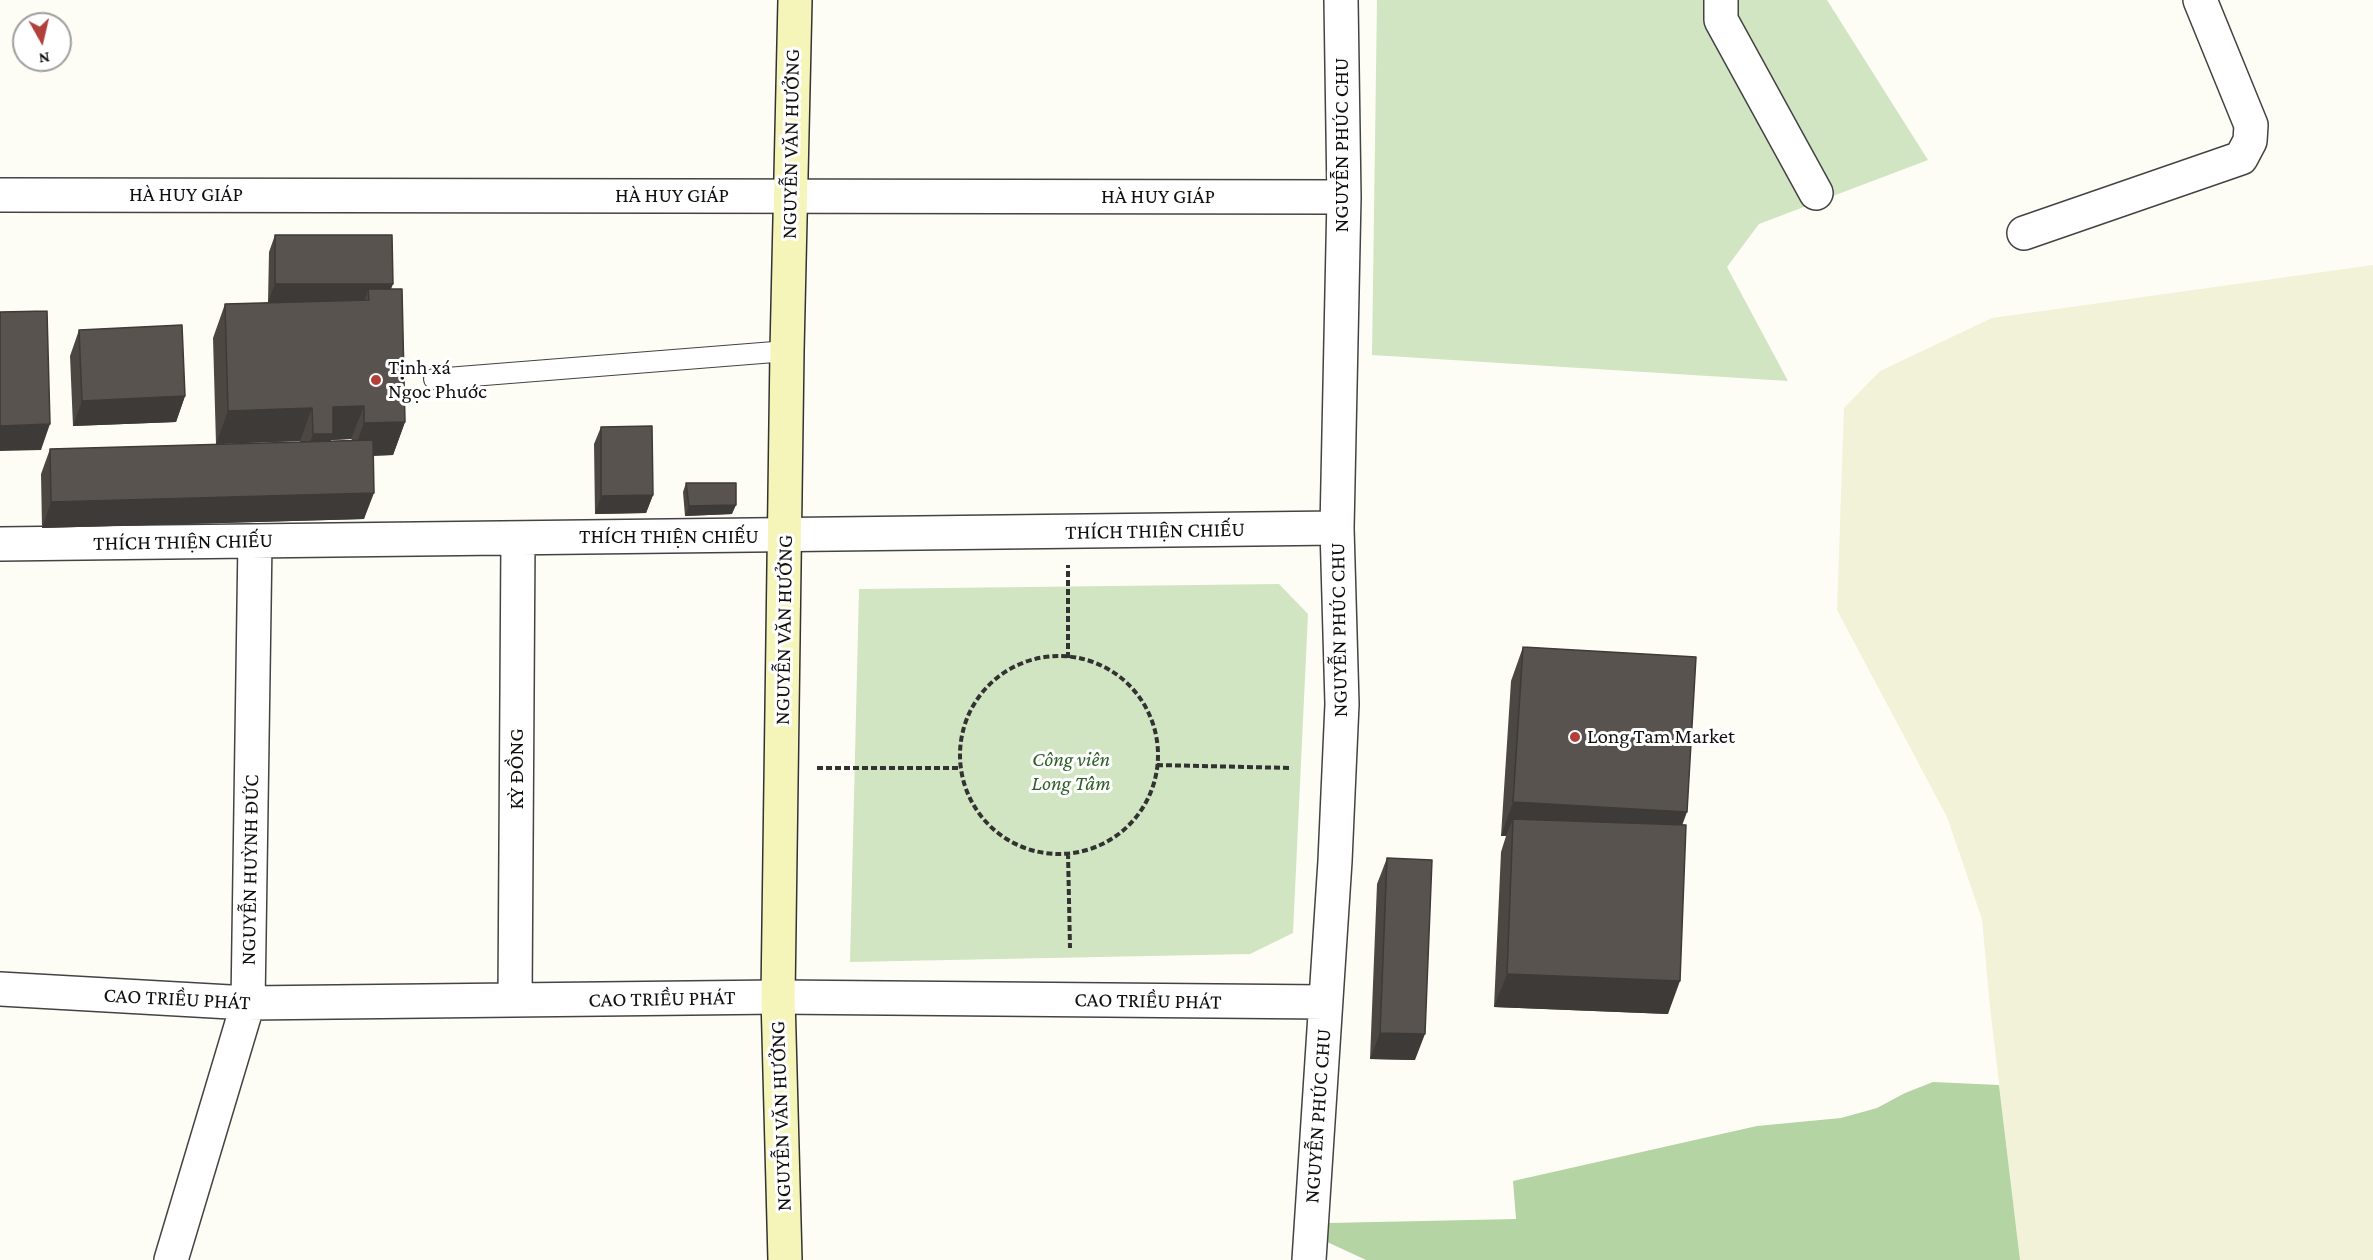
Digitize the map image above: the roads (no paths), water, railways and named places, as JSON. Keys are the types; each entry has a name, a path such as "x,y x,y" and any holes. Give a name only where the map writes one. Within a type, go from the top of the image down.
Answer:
{"street":[{"name":"NGUYỄN VĂN HƯỞNG","path":"785,1260 778,997 787,351 795,0"},
{"name":"NGUYỄN PHÚC CHU","path":"1309,1260 1335,861 1342,704 1337,528 1344,197 1341,0"},
{"path":"1721,0 1721,20 1816,193"},
{"path":"2024,233 2241,158 2250,141 2251,125 2200,0"},
{"name":"HÀ HUY GIÁP","path":"0,195 1344,197"},
{"name":"THÍCH THIỆN CHIẾU","path":"0,544 1337,528"},
{"name":"KỲ ĐỒNG","path":"515,1000 518,538"},
{"name":"NGUYỄN HUỲNH ĐỨC","path":"171,1260 248,1003 255,541"},
{"name":"CAO TRIỀU PHÁT","path":"0,989 248,1003 778,997 1325,1002"}],"lane":[{"path":"435,379 787,351"}],"place":[{"name":"Tịnh xá Ngọc Phước","path":"376,380"},
{"name":"Long Tam Market","path":"1575,737"}],"park label":[{"name":"Công viên Long Tâm","path":"1071,772"}]}
